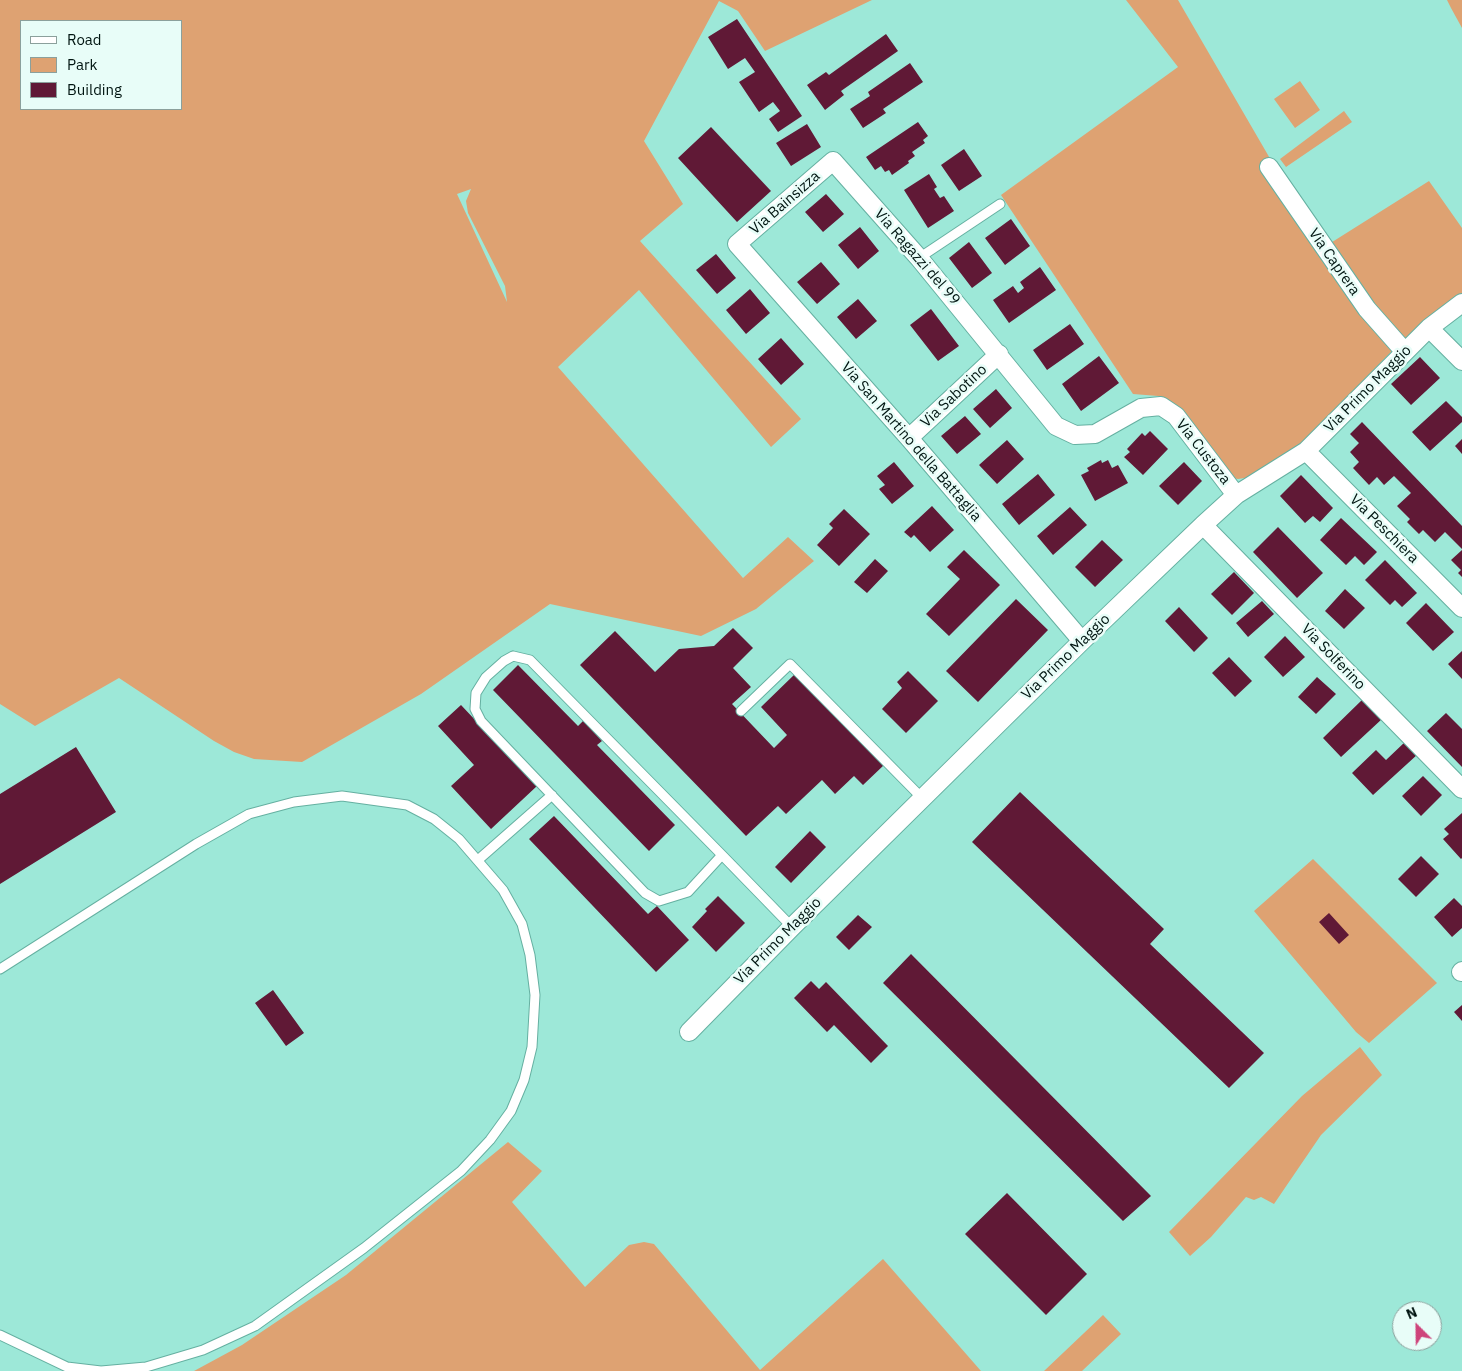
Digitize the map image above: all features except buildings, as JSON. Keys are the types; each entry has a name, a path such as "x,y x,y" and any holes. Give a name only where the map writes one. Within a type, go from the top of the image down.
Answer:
{"street":[{"name":"Via Bainsizza","path":"737,244 833,161"},
{"name":"Via Ragazzi del 99","path":"833,161 920,258 1056,426 1075,435 1096,434 1141,408"},
{"name":"Via Caprera","path":"1269,167 1367,309 1405,352"},
{"name":"Via San Martino della Battaglia","path":"737,244 909,438 1082,640"},
{"name":"Via Primo Maggio","path":"689,1032 792,927 1082,640 1203,525 1236,494 1306,450 1429,328 1462,303"},
{"path":"1429,328 1462,361"},
{"name":"Via Sabotino","path":"909,438 999,354"},
{"name":"Via Custoza","path":"1141,408 1161,406 1176,416 1236,494"},
{"name":"Via Peschiera","path":"1306,450 1462,608"},
{"name":"Via Solferino","path":"1203,525 1462,788"}],"lane":[{"path":"920,258 1000,204"},
{"path":"722,855 688,892 659,901 644,893 481,721 475,709 476,693 486,677 504,661 513,656 530,660 722,855 792,927"},
{"path":"741,711 790,664 922,798"},
{"path":"478,860 552,795"},
{"path":"0,969 196,844 249,814 294,802 342,796 407,805 434,819 459,839 503,890 522,924 530,955 535,995 532,1047 524,1080 510,1111 490,1140 461,1171 364,1248 255,1326 203,1350 146,1366 101,1371 67,1367 0,1335"}],"green space":[{"path":"0,0 872,0 765,51 738,11 719,1 644,141 683,204 640,241 801,419 771,447 639,290 558,367 743,578 788,537 814,561 756,609 701,636 550,604 421,694 302,762 254,759 234,752 214,741 119,678 35,726 0,704","holes":["471,189 466,201 468,213 505,286 507,302 457,194"]},
{"path":"1126,0 1178,0 1297,205 1394,349 1298,447 1251,477 1238,479 1228,477 1178,406 1158,396 1133,394 1001,195 1178,67"},
{"path":"1447,0 1462,0 1462,28 1451,8"},
{"path":"1300,81 1320,110 1295,128 1274,99"},
{"path":"1344,111 1352,122 1286,167 1280,159"},
{"path":"1429,181 1462,228 1462,294 1401,342 1329,244"},
{"path":"1313,859 1437,983 1369,1043 1356,1032 1254,911"},
{"path":"1360,1047 1382,1075 1321,1135 1274,1204 1261,1197 1254,1200 1246,1197 1211,1237 1190,1256 1169,1232 1302,1096"},
{"path":"508,1142 542,1171 512,1202 585,1287 629,1245 644,1242 654,1244 760,1370 883,1259 981,1371 194,1371 242,1345 346,1275"},
{"path":"1103,1315 1121,1334 1082,1371 1044,1371"}]}
